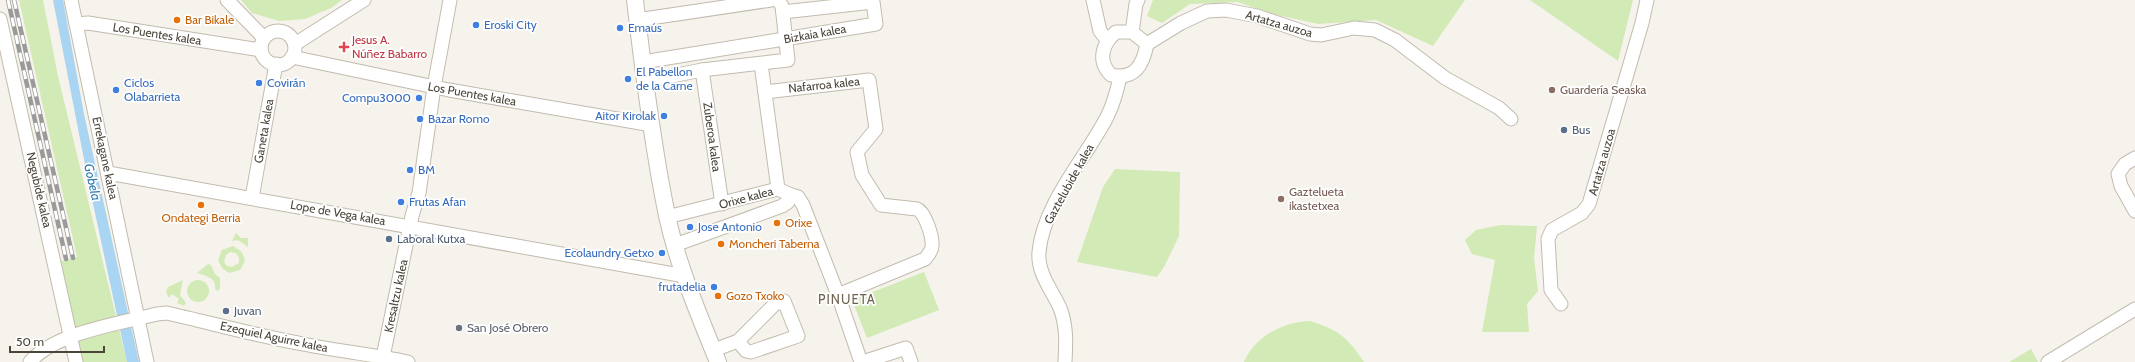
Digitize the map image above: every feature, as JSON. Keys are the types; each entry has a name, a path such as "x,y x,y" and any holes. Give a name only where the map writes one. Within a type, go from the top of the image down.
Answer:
{"street":[{"name":"Errekagane kalea","path":"71,0 108,173 132,295 135,320 147,362"},
{"path":"227,0 263,44 266,60 276,64 285,63 292,57 295,44 364,0"},
{"name":"Kresaltzu kalea","path":"383,357 412,216 419,193 434,87 450,0"},
{"path":"638,0 637,20 667,217 685,276 716,356 738,342 775,304 784,301 798,336 751,352 746,350 738,342"},
{"path":"637,20 771,0"},
{"path":"778,0 782,6 786,39"},
{"path":"1093,0 1100,31 1107,40"},
{"path":"1132,32 1136,4 1138,0"},
{"name":"Artatza auzoa","path":"1561,304 1551,290 1548,239 1552,230 1563,222 1582,213 1589,204 1642,23 1647,0"},
{"name":"Bizkaia kalea","path":"643,62 876,24 873,2 865,1 798,5 783,12"},
{"name":"Artatza auzoa","path":"1147,44 1181,23 1207,11 1226,10 1257,16 1310,34 1321,35 1354,28 1375,30 1395,40 1445,78 1499,108 1511,119"},
{"name":"Los Puentes kalea","path":"76,24 88,23 263,44"},
{"name":"Negubide kalea","path":"1,24 76,362"},
{"path":"263,44 272,32 281,31 290,36 295,44"},
{"path":"1116,32 1132,32 1147,44 1144,57 1135,72 1128,76 1120,77 1111,75 1105,69 1102,55 1107,40 1116,32"},
{"name":"Bizkaia kalea","path":"646,81 702,70 788,60 786,39"},
{"name":"Los Puentes kalea","path":"292,57 434,87 652,125"},
{"name":"Ganeta kalea","path":"252,198 276,64"},
{"path":"761,64 778,189"},
{"name":"Zuberoa kalea","path":"702,70 722,204"},
{"name":"Gaztelubide kalea","path":"1064,362 1065,324 1060,307 1044,278 1040,264 1039,252 1044,224 1107,116 1120,77"},
{"name":"Nafarroa kalea","path":"764,92 869,80 876,129 857,152 862,175 881,206 917,208 922,211 925,219 932,245 925,260 838,295"},
{"path":"2135,158 2125,164 2118,174 2121,186 2135,211"},
{"name":"Lope de Vega kalea","path":"108,173 685,276"},
{"name":"Orixe kalea","path":"667,217 778,189 791,195 788,202 782,206 675,245"},
{"path":"791,195 798,197 803,205 862,362 906,348 911,362"},
{"path":"2048,362 2135,309"},
{"name":"Ezequiel Aguirre kalea","path":"30,362 46,348 71,336 167,313 299,344 408,362"}],"green space":[{"path":"19,0 43,0 58,76 127,362 82,362 61,261 77,257"},
{"path":"241,0 342,0 331,8 305,19 279,21 252,13"},
{"path":"1153,0 1465,0 1433,46 1376,20 1318,24 1277,15 1237,2 1190,4 1162,23 1147,16"},
{"path":"1530,0 1633,0 1618,61"},
{"path":"1115,169 1180,172 1179,236 1164,267 1157,277 1077,262 1103,187"},
{"path":"1501,225 1537,226 1534,258 1538,291 1527,304 1529,332 1482,332 1495,260 1472,254 1465,240 1476,230"},
{"path":"236,233 241,238 248,238 248,247 238,240 232,241"},
{"path":"233,246 242,252 245,261 240,270 229,273 222,268 218,260 222,250","holes":["230,252 236,253 239,258 239,263 232,267 227,266 224,262 226,255"]},
{"path":"208,264 211,265 215,274 220,278 220,288 218,291 215,289 212,279 197,273"},
{"path":"924,272 939,310 867,338 852,300"},
{"path":"183,280 180,295 186,303 184,306 177,303 179,299 172,294 169,298 166,292 168,287"},
{"path":"194,280 202,280 209,287 209,295 202,302 194,302 187,295 187,287"},
{"path":"1310,321 1335,331 1342,336 1347,340 1364,362 1244,362 1255,345 1271,332 1290,324"},
{"path":"2031,349 2038,362 2009,362"}],"water":[{"name":"Gobela","path":"53,0 63,0 84,114 139,362 127,362 89,185"}],"railway":[{"path":"8,0 66,259"},
{"path":"14,0 73,258"}],"place":[{"name":"Bar Bikale","path":"177,20"},
{"name":"Eroski City","path":"476,25"},
{"name":"Emaús","path":"620,28"},
{"name":"Jesus A. Núñez Babarro","path":"344,47"},
{"name":"El Pabellon de la Carne","path":"628,79"},
{"name":"Covirán","path":"259,83"},
{"name":"Ciclos Olabarrieta","path":"116,90"},
{"name":"Guardería Seaska","path":"1552,90"},
{"name":"Compu3000","path":"419,98"},
{"name":"Aitor Kirolak","path":"664,116"},
{"name":"Bazar Romo","path":"420,119"},
{"name":"Bus","path":"1564,130"},
{"name":"BM","path":"410,170"},
{"name":"Gaztelueta ikastetxea","path":"1281,199"},
{"name":"Frutas Afan","path":"401,202"},
{"name":"Ondategi Berria","path":"201,205"},
{"name":"Orixe","path":"777,223"},
{"name":"Jose Antonio","path":"690,227"},
{"name":"Laboral Kutxa","path":"389,239"},
{"name":"Moncheri Taberna","path":"721,244"},
{"name":"Ecolaundry Getxo","path":"662,253"},
{"name":"frutadelia","path":"714,287"},
{"name":"Gozo Txoko","path":"718,296"},
{"name":"Juvan","path":"226,311"},
{"name":"San José Obrero","path":"459,328"}],"district":[{"name":"PINUETA","path":"847,299"}]}
